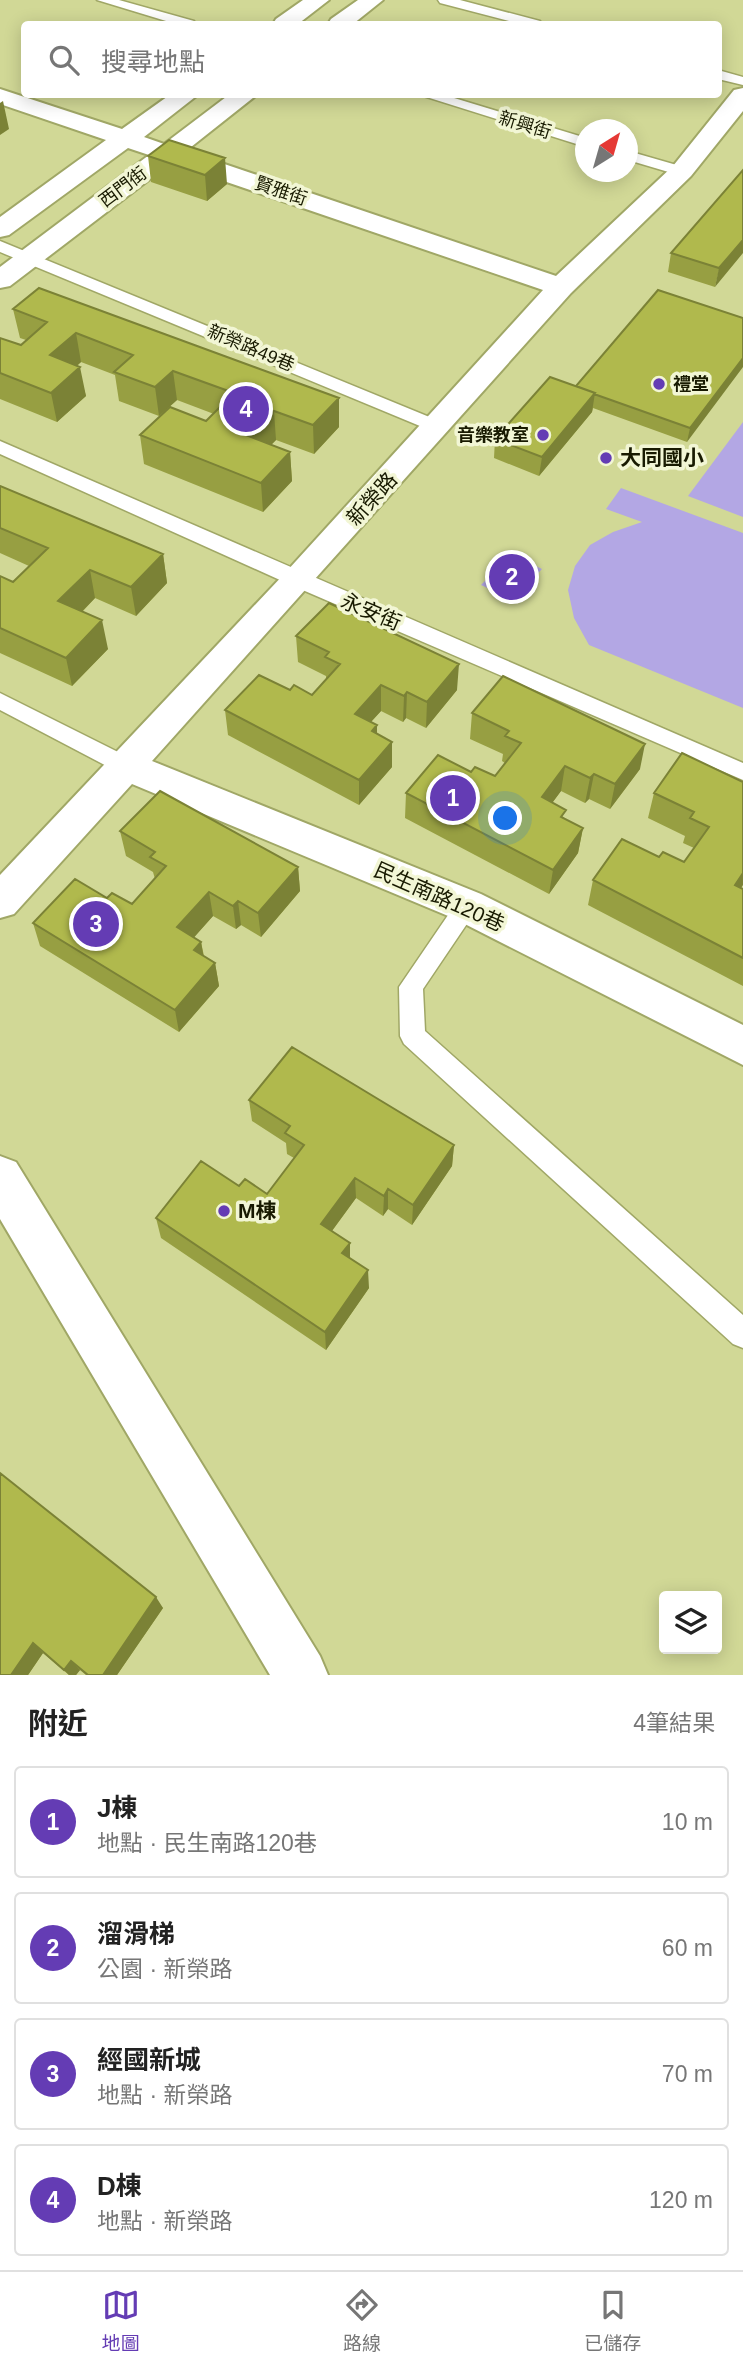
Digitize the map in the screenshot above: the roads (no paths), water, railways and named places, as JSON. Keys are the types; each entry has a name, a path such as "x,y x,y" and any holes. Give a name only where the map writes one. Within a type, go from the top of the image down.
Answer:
{"street":[{"path":"288,21 318,0"},
{"path":"343,21 372,0"},
{"name":"新榮路","path":"0,902 438,427 561,287 682,171 743,95"},
{"name":"賢雅街","path":"0,96 561,287"},
{"name":"西門街","path":"0,229 182,98"},
{"name":"西門街","path":"0,280 241,98"},
{"name":"民生南路120巷","path":"126,766 467,906 743,1046"},
{"path":"0,1177 301,1675"}],"lane":[{"path":"104,0 178,21"},
{"path":"444,0 524,21"},
{"path":"722,75 743,81"},
{"name":"新興街","path":"437,98 575,140"},
{"path":"638,158 682,171"},
{"name":"新榮路49巷","path":"0,246 438,427"},
{"name":"永安街","path":"0,447 298,580 743,772"},
{"path":"0,701 126,766"},
{"path":"467,906 411,987 412,1036 743,1334"}],"place":[{"name":"禮堂","path":"659,384"},
{"name":"D棟","path":"246,409"},
{"name":"音樂教室","path":"543,435"},
{"name":"大同國小","path":"606,458"},
{"name":"溜滑梯","path":"512,577"},
{"name":"J棟","path":"453,798"},
{"name":"經國新城","path":"96,924"},
{"name":"M棟","path":"224,1211"}]}
